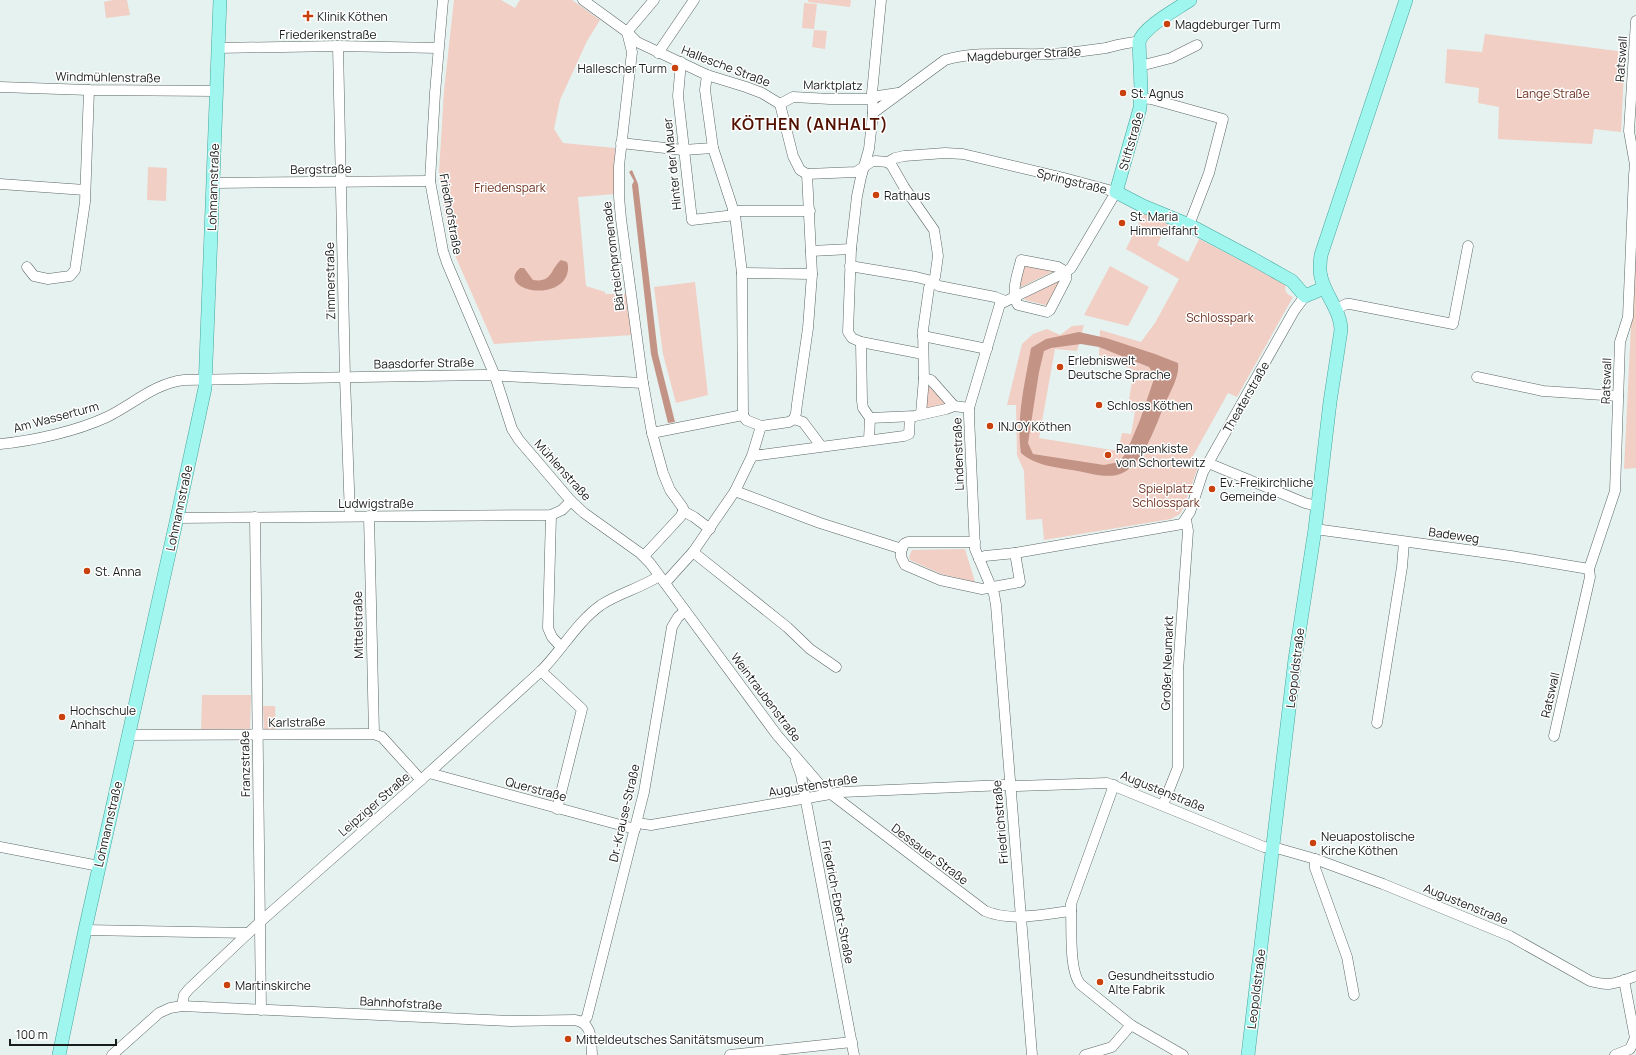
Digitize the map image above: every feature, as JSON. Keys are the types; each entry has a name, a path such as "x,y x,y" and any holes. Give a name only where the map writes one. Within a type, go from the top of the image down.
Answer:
{"main road":[{"name":"Lohmannstraße","path":"59,1055 84,930 177,518 206,380 220,0"},
{"path":"1304,296 1324,287 1320,270 1322,251 1406,0"},
{"path":"1139,42 1143,34 1185,2"},
{"name":"Stiftstraße","path":"1116,192 1138,117 1141,98 1139,42"},
{"name":"Springstraße","path":"1116,192 1143,206 1189,225 1286,277 1298,287 1304,296"},
{"name":"Leopoldstraße","path":"1248,1055 1295,659 1315,529 1330,402 1341,330 1340,322 1324,287"}],"street":[{"name":"Friedhofstraße","path":"444,0 438,48 430,181 443,251 495,376"},
{"name":"Hallesche Straße","path":"583,0 627,32 637,42 707,75 746,87 767,96 780,104"},
{"path":"627,32 654,0"},
{"path":"658,53 694,0"},
{"path":"872,98 881,0"},
{"name":"Ratswall","path":"1554,736 1590,577 1589,569 1615,491 1620,342 1628,317 1635,165 1629,131 1636,21"},
{"name":"Bärteichpromenade","path":"627,32 632,52 621,143 619,197 621,219 643,383 652,433 663,473 670,490 683,508 683,511"},
{"name":"Magdeburger Straße","path":"873,113 945,60 952,58 980,55 1062,53 1101,48 1130,42 1139,42"},
{"path":"1140,66 1171,58 1197,45"},
{"name":"Friederikenstraße","path":"218,48 338,46 438,48"},
{"name":"Zimmerstraße","path":"338,46 345,378 350,516"},
{"name":"Hinter der Mauer","path":"681,62 678,96 692,220 734,213"},
{"path":"707,75 705,90 713,148 734,213 742,273 743,415 746,420 761,426 795,419"},
{"name":"Windmühlenstraße","path":"0,87 89,90 217,91"},
{"path":"27,266 34,276 48,279 70,276 75,270 85,202 89,90"},
{"name":"Magdeburger Straße","path":"872,98 899,93"},
{"name":"Marktplatz","path":"780,104 793,97 830,99 872,98 873,113 869,149 857,196 850,266 848,332 852,338 861,342"},
{"path":"1141,98 1151,99 1223,119 1208,173 1189,225"},
{"path":"780,104 793,156 800,170 807,174 856,172 865,167"},
{"path":"621,143 683,150 713,148"},
{"name":"Springstraße","path":"865,167 871,162 888,162 895,158 916,154 963,154 1116,192"},
{"path":"888,162 934,230 938,256 933,282 929,288 923,336 924,378 920,414"},
{"path":"807,174 812,274 808,328 795,419 822,446"},
{"name":"Bergstraße","path":"213,183 430,181"},
{"path":"0,184 85,190"},
{"name":"Stiftstraße","path":"1066,272 1071,268 1116,192"},
{"path":"734,213 810,211"},
{"path":"1335,310 1346,304 1350,304 1453,324 1468,246"},
{"path":"811,251 851,250"},
{"path":"1021,260 1058,267 1066,272 1066,279 1048,312 1018,305 1014,290 1021,260"},
{"path":"850,266 894,273 933,282 939,286 995,297 1005,301 1066,272"},
{"path":"742,273 812,274"},
{"name":"Theaterstraße","path":"1186,520 1200,479 1208,463 1304,296"},
{"name":"Lindenstraße","path":"991,587 979,559 975,542 969,408 998,308 1000,304 1005,301"},
{"path":"923,336 987,349"},
{"path":"869,440 870,418 863,408 860,378 861,342 924,354"},
{"name":"Baasdorfer Straße","path":"206,380 495,376 643,383"},
{"name":"Mühlenstraße","path":"495,376 512,429 519,440 571,501 584,513 644,556 662,579"},
{"path":"1477,377 1543,391 1618,396"},
{"path":"924,378 931,380 954,406"},
{"name":"Am Wasserturm","path":"0,444 37,438 95,422 121,410 171,382 184,380 206,380"},
{"path":"870,418 910,417 954,406 969,408"},
{"path":"652,433 743,415"},
{"path":"752,456 907,435 910,430 910,417"},
{"name":"Leipziger Straße","path":"182,1006 184,995 189,989 260,922 429,773 540,671 555,656 588,616 602,605 674,574 710,529 735,491 752,456 761,426"},
{"path":"1208,463 1305,503 1317,506"},
{"path":"735,491 840,530 902,549"},
{"name":"Ludwigstraße","path":"177,518 551,514 562,510 571,501"},
{"path":"644,556 681,516 683,511 710,529"},
{"path":"551,514 548,628 552,637 561,647"},
{"name":"Mittelstraße","path":"369,516 374,734"},
{"name":"Franzstraße","path":"255,517 261,1010"},
{"path":"979,559 985,556 1015,553 1182,524 1186,520"},
{"name":"Großer Neumarkt","path":"1163,805 1178,767 1178,671 1188,531 1186,520"},
{"name":"Badeweg","path":"1315,529 1511,556 1589,569"},
{"path":"975,542 913,541 904,544 901,558 905,565 940,580 981,589 1020,582 1015,553"},
{"path":"1377,723 1402,567 1404,542"},
{"path":"693,552 787,627 810,649 836,667"},
{"name":"Weintraubenstraße","path":"662,579 794,755 831,794"},
{"name":"Friedrichstraße","path":"991,587 996,605 1032,1055"},
{"name":"Dr.-Krause-Straße","path":"583,1022 587,1016 644,792 672,627 678,617 685,611"},
{"path":"540,671 582,709 557,809"},
{"path":"374,734 382,737 421,780"},
{"name":"Karlstraße","path":"128,735 258,736 374,734"},
{"name":"Friedrich-Ebert-Straße","path":"794,755 801,775 806,799 854,1055"},
{"name":"Querstraße","path":"429,773 557,809 636,826"},
{"name":"Augustenstraße","path":"636,826 651,825 842,792 1107,783 1264,847 1296,852 1390,887 1510,936 1590,981 1603,985 1636,976"},
{"path":"1114,785 1071,904 1070,911 1073,968 1076,978 1086,989 1131,1025 1183,1055"},
{"name":"Dessauer Straße","path":"831,794 980,908 999,915 1021,916 1070,911"},
{"path":"0,846 99,866"},
{"path":"1315,859 1314,868 1347,957 1354,995"},
{"path":"84,930 248,933"},
{"path":"1615,1055 1630,1049 1635,1038 1624,980"},
{"path":"112,1055 159,1014 170,1008 182,1006"},
{"name":"Bahnhofstraße","path":"182,1006 510,1021 575,1020 583,1022"},
{"path":"583,1022 589,1032 592,1055"},
{"path":"1085,1055 1112,1047 1131,1025"},
{"path":"730,1055 852,1042"}],"green space":[{"path":"113,0 127,0 130,15 106,18 104,2"},
{"name":"Friedenspark","path":"454,0 501,0 515,8 520,0 572,0 600,20 587,41 560,100 554,129 563,143 615,148 615,194 578,197 586,286 605,292 605,294 627,294 633,335 494,344 454,253 445,215 439,172 444,91"},
{"path":"808,0 851,0 850,7 808,2"},
{"path":"804,3 817,4 814,29 802,28"},
{"path":"814,30 827,31 825,49 812,47"},
{"name":"Lange Straße","path":"1485,34 1625,52 1621,132 1594,129 1592,144 1498,139 1499,107 1478,103 1479,88 1445,83 1447,49 1482,52"},
{"path":"148,167 167,168 166,201 147,200"},
{"name":"Schlosspark","path":"1144,213 1168,224 1157,245 1188,262 1199,239 1286,284 1286,292 1293,297 1237,397 1228,393 1189,463 1198,467 1180,514 1171,519 1044,540 1042,519 1026,520 1024,471 1017,455 1016,405 1007,405 1022,344 1033,334 1047,329 1060,335 1072,326 1084,325 1077,351 1055,349 1039,438 1118,451 1122,433 1131,434 1135,412 1127,411 1134,370 1099,355 1100,330 1141,342 1155,323 1179,279 1126,249"},
{"path":"1636,223 1636,468 1624,469"},
{"path":"1024,263 1056,270 1019,288"},
{"path":"1110,266 1149,287 1128,326 1084,315"},
{"path":"1061,280 1049,306 1025,300 1024,297"},
{"path":"695,282 708,395 676,403 663,354 654,287"},
{"path":"928,386 950,406 924,409"},
{"path":"965,549 975,582 941,574 910,560 909,557 912,550"},
{"path":"202,695 251,695 250,731 201,731"},
{"path":"263,706 275,706 276,731 264,732"}],"shaded area":[{"path":"632,170 638,184 658,354 675,422 668,423 651,354 632,185 634,181 629,172"},
{"path":"561,260 567,262 568,270 566,277 559,285 550,289 539,291 521,286 516,281 515,275 520,268 524,268 533,280 539,280 548,277"},
{"path":"1079,332 1106,338 1178,363 1176,380 1152,435 1134,465 1126,471 1112,476 1094,474 1038,463 1021,453 1020,413 1031,348 1046,339","holes":["1081,344 1099,347 1149,367 1155,376 1140,420 1126,453 1119,462 1104,465 1033,454 1028,443 1039,372 1044,351 1051,348"]}],"place":[{"name":"Klinik Köthen","path":"308,16"},
{"name":"Magdeburger Turm","path":"1167,24"},
{"name":"Hallescher Turm","path":"675,68"},
{"name":"St. Agnus","path":"1123,93"},
{"name":"Rathaus","path":"876,195"},
{"name":"St. Maria Himmelfahrt","path":"1122,223"},
{"name":"Erlebniswelt Deutsche Sprache","path":"1060,367"},
{"name":"Schloss Köthen","path":"1099,405"},
{"name":"INJOY Köthen","path":"990,426"},
{"name":"Rampenkiste von Schortewitz","path":"1108,455"},
{"name":"Ev.-Freikirchliche Gemeinde","path":"1212,489"},
{"name":"St. Anna","path":"87,571"},
{"name":"Hochschule Anhalt","path":"62,717"},
{"name":"Neuapostolische Kirche Köthen","path":"1313,843"},
{"name":"Gesundheitsstudio Alte Fabrik","path":"1100,982"},
{"name":"Martinskirche","path":"227,985"},
{"name":"Mitteldeutsches Sanitätsmuseum","path":"568,1039"}],"district":[{"name":"KÖTHEN (ANHALT)","path":"810,124"}],"park label":[{"name":"Spielplatz Schlosspark","path":"1166,495"}]}
